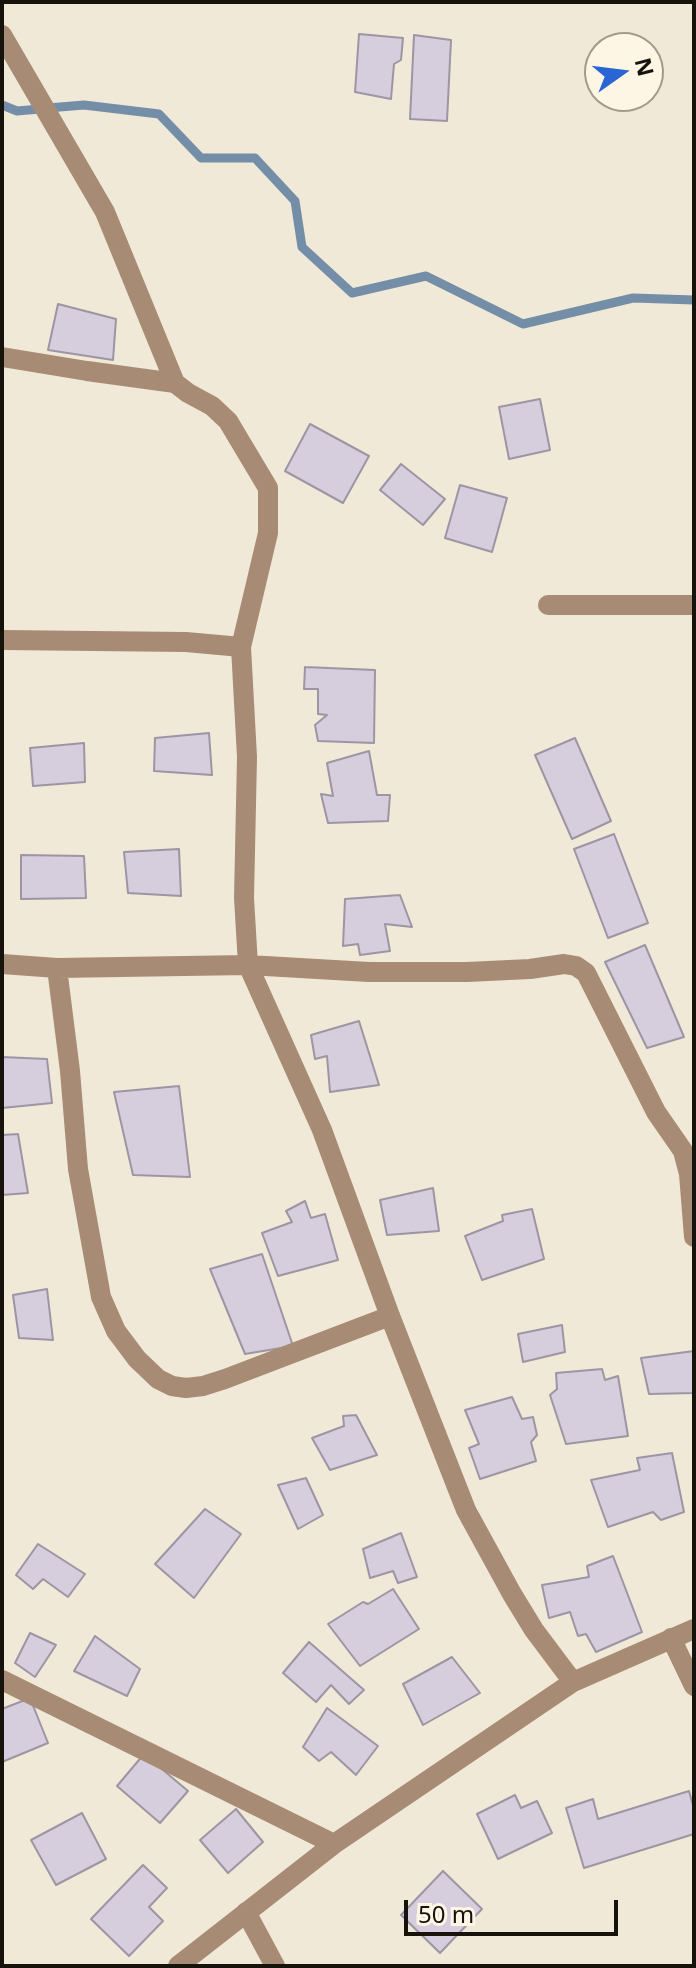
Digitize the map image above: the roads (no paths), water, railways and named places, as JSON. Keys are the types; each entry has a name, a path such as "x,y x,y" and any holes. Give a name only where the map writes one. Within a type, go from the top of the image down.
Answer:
{"street":[{"path":"2,35 105,212 175,383"},
{"path":"2,357 175,383 212,406 228,421 268,488 268,533 241,647 247,757 244,898 248,965 322,1130 466,1510 519,1606 573,1682"},
{"path":"548,605 694,605"},
{"path":"2,640 186,642 241,647"},
{"path":"2,964 57,968 248,965 369,972 467,972 564,964 576,966 586,973 656,1112 683,1151 689,1174 694,1237"},
{"path":"57,968 78,1169 101,1297 116,1331 137,1359 158,1379 172,1386 203,1386 390,1316"},
{"path":"178,1966 334,1844 573,1682 694,1629"},
{"path":"671,1638 694,1686"},
{"path":"2,1680 334,1844"},
{"path":"246,1912 275,1966"}],"waterway":[{"path":"2,105 17,111 40,109"},
{"path":"48,108 84,105 159,114 201,158 255,158 295,201 302,247 352,293 426,276 523,324 633,298 694,300"}]}
